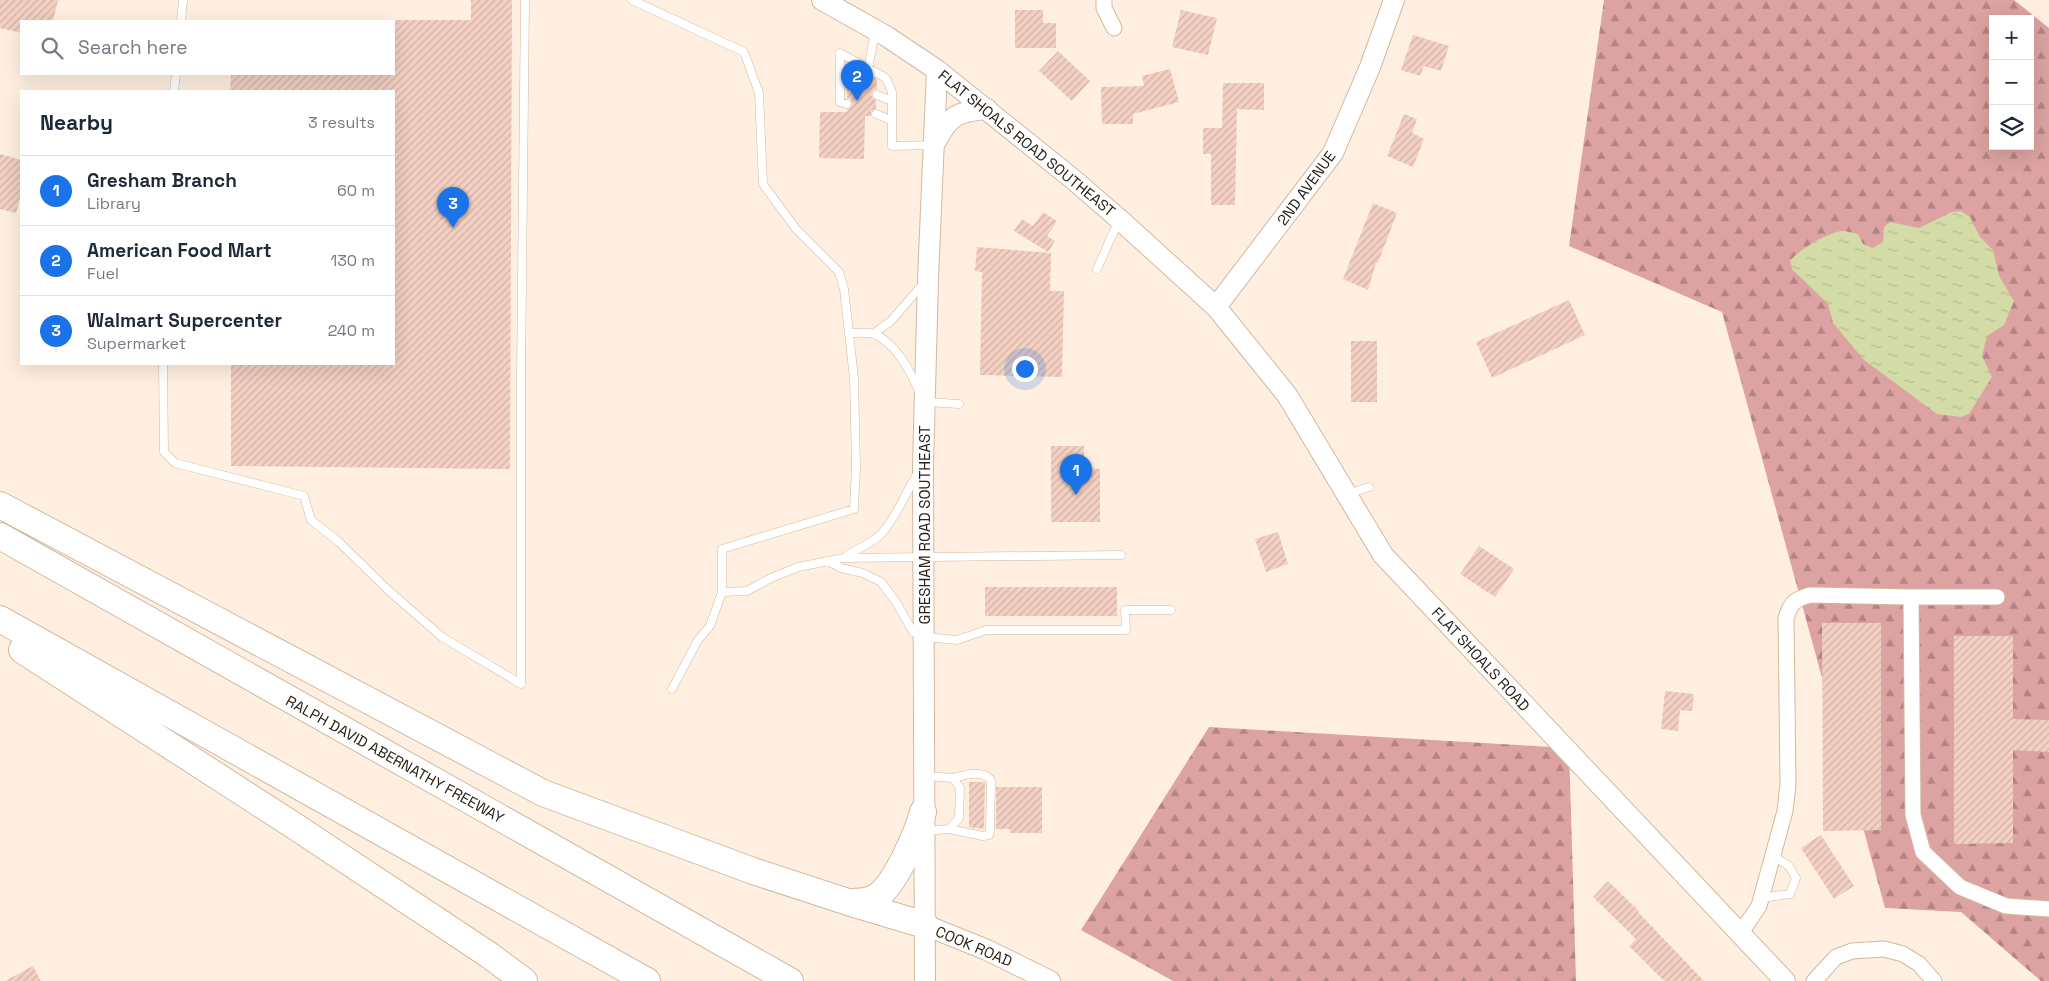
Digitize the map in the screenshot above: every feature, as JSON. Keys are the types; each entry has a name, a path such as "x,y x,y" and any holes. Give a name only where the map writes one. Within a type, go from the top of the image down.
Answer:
{"highway":[{"path":"0,505 543,793 753,871 925,925"},
{"name":"RALPH DAVID ABERNATHY FREEWAY","path":"0,536 790,981"},
{"path":"0,620 646,981"},
{"path":"0,636 296,827 489,955 524,981"},
{"path":"848,902 870,900 887,888 923,822"}],"street":[{"name":"FLAT SHOALS ROAD SOUTHEAST","path":"822,0 876,30 937,70 988,109 1119,219 1216,307"},
{"path":"1104,0 1104,8 1114,28"},
{"name":"2ND AVENUE","path":"1216,307 1333,153 1370,67 1394,0"},
{"name":"GRESHAM ROAD SOUTHEAST","path":"925,981 923,465 928,279 937,70"},
{"path":"934,145 944,126 956,116 968,110 988,109"},
{"name":"FLAT SHOALS ROAD","path":"1216,307 1287,395 1383,555 1785,981"},
{"path":"1740,934 1759,906 1785,811 1788,785 1786,618 1789,608 1796,599 1810,595 1997,597"},
{"path":"1911,597 1912,815 1923,852 1960,887 2006,906 2049,909"},
{"name":"COOK ROAD","path":"925,925 987,950 1050,981"},
{"path":"1814,981 1836,957 1852,951 1884,948 1903,954 1920,964 1934,981"}],"lane":[{"path":"181,20 184,0"},
{"path":"163,365 164,452 175,463 304,496 312,520 339,542 388,590 442,638 521,684 521,376 525,0"},
{"path":"632,0 744,52 759,93 763,184 796,229 839,272 844,289 850,333 856,426 854,509 722,549 722,592 710,626 698,640 672,689"},
{"path":"868,68 876,30"},
{"path":"847,104 840,102 844,78 840,53 886,78 892,92 892,146 934,145"},
{"path":"174,90 176,75"},
{"path":"876,94 892,101"},
{"path":"876,114 891,120"},
{"path":"1096,269 1119,219"},
{"path":"873,334 891,321 928,279"},
{"path":"850,333 873,334 895,350 909,370 924,401 960,404"},
{"path":"844,558 880,535 896,515 908,487 923,465"},
{"path":"1346,494 1369,486"},
{"path":"722,592 747,591 771,578 798,567 844,558 1121,554"},
{"path":"827,561 841,568 863,573 881,582 896,602 913,632 924,638 957,640 986,630 1126,630 1125,610 1171,610"},
{"path":"923,776 953,778 982,774 988,776 991,780 989,835 983,836 923,822"},
{"path":"949,829 959,818 961,802 960,788 953,778"},
{"path":"1761,898 1790,894 1796,878 1789,866 1773,856"}],"green space":[{"path":"1604,0 2014,0 2033,15 1989,15 1989,150 2034,150 2034,16 2049,28 2049,981 2041,981 1961,912 1885,908 1722,312 1569,246"},
{"path":"1209,727 1569,748 1576,981 1173,981 1081,930"}],"water":[{"path":"1961,211 1970,217 1980,237 1993,250 1999,276 2014,301 2004,325 1987,336 1982,356 1992,377 1969,414 1961,417 1937,414 1864,360 1833,323 1828,304 1792,269 1790,261 1799,252 1830,234 1844,231 1858,234 1863,244 1873,248 1883,242 1884,227 1890,222 1919,228 1952,212"}],"building":[{"path":"0,0 58,0 53,20 20,20 20,33 0,28"},
{"path":"471,0 512,0 510,469 231,466 231,365 395,365 395,90 230,90 231,75 395,75 395,20 471,20"},
{"path":"1015,10 1043,10 1043,23 1056,23 1056,48 1015,48"},
{"path":"1181,10 1217,18 1208,55 1172,47"},
{"path":"1413,35 1449,46 1441,71 1424,66 1420,76 1401,70"},
{"path":"1058,51 1090,81 1072,101 1039,71"},
{"path":"848,64 877,79 877,89 871,95 876,101 876,109 871,111 871,116 865,116 864,159 819,158 820,112 847,112 852,106 851,100 847,98"},
{"path":"1170,69 1179,102 1133,114 1133,124 1102,124 1101,87 1144,86 1142,76"},
{"path":"1223,83 1264,83 1264,110 1237,109 1235,205 1211,205 1211,154 1203,154 1203,128 1222,128"},
{"path":"1404,114 1417,119 1412,133 1424,139 1413,167 1387,156"},
{"path":"0,154 20,160 20,198 16,213 0,209"},
{"path":"1373,203 1397,213 1378,263 1376,263 1368,290 1343,279"},
{"path":"1043,212 1057,221 1047,236 1055,241 1048,252 1014,231 1022,219 1033,226"},
{"path":"977,247 1051,253 1050,291 1064,291 1062,377 980,375 982,272 975,271"},
{"path":"1569,300 1585,335 1492,378 1476,342"},
{"path":"1351,341 1377,341 1377,402 1351,402"},
{"path":"1051,446 1084,446 1084,468 1100,469 1100,522 1051,522"},
{"path":"1278,532 1288,564 1266,572 1255,539"},
{"path":"1479,546 1514,569 1495,597 1460,574"},
{"path":"985,587 1117,587 1117,616 985,616"},
{"path":"1822,623 1881,623 1881,830 1823,831"},
{"path":"1954,636 2013,636 2013,719 2049,720 2049,752 2013,750 2013,843 1954,844"},
{"path":"1665,691 1694,694 1692,711 1680,710 1678,731 1661,729"},
{"path":"969,782 985,782 984,829 969,827"},
{"path":"996,787 1042,787 1042,833 1010,833 1010,829 996,829"},
{"path":"1821,835 1854,886 1834,899 1801,848"},
{"path":"1608,881 1639,911 1704,981 1664,981 1629,946 1636,939 1593,897"},
{"path":"33,966 41,981 5,981"}],"place":[{"name":"American Food Mart","path":"857,101"},
{"name":"Walmart Supercenter","path":"453,228"},
{"name":"Gresham Branch","path":"1076,495"}]}
